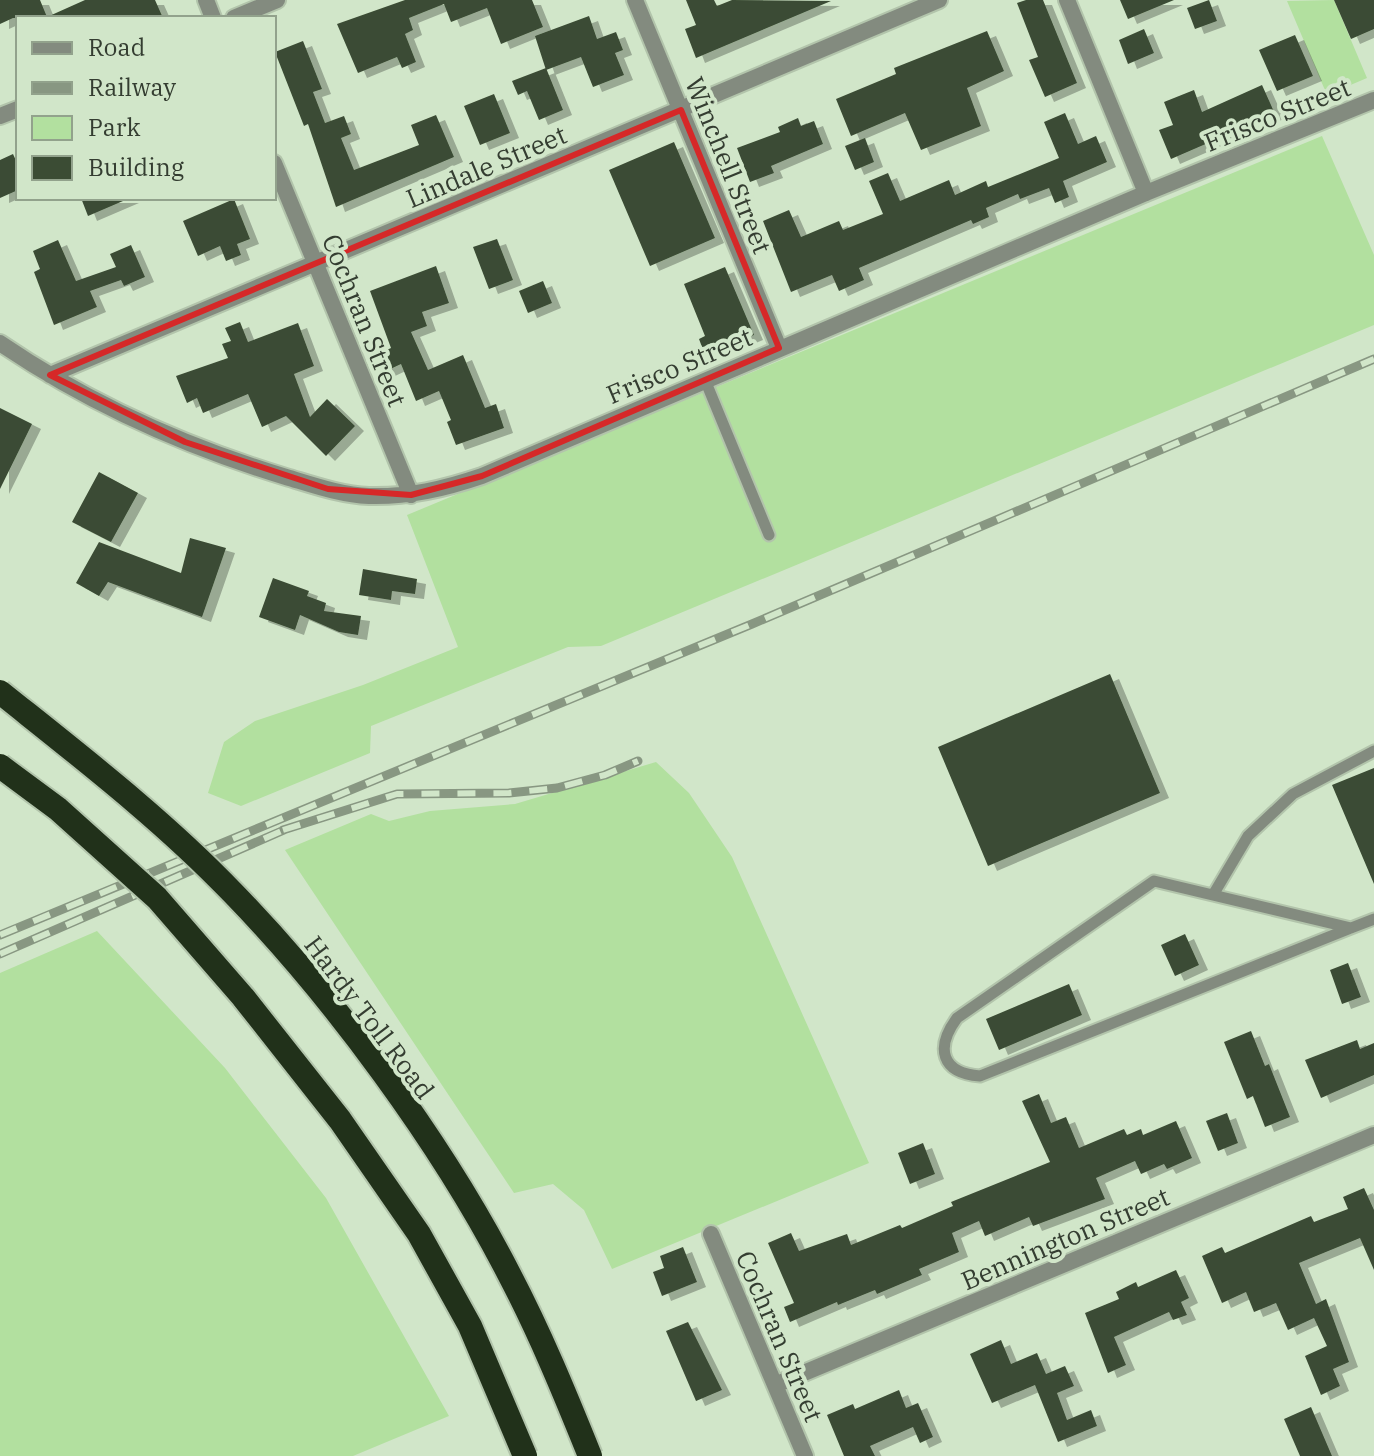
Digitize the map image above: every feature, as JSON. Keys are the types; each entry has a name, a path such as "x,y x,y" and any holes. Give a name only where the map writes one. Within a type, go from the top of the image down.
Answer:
{"highway":[{"name":"Hardy Toll Road","path":"0,692 154,817 234,894 383,1074 471,1207 509,1273 553,1365 590,1456"},
{"path":"0,766 58,809 157,898 243,997 340,1120 419,1234 470,1326 525,1456"}],"street":[{"path":"239,16 277,0"},
{"name":"Winchell Street","path":"635,0 779,348"},
{"name":"Lindale Street","path":"50,375 939,0"},
{"path":"1067,0 1146,193"},
{"name":"Frisco Street","path":"0,343 115,412 254,467 328,489 366,496 411,495 482,476 1146,193 1374,100"},
{"name":"Cochran Street","path":"276,168 411,495"},
{"name":"Bennington Street","path":"775,1385 1374,1135"},
{"name":"Cochran Street","path":"711,1234 805,1456"}],"lane":[{"path":"705,380 769,535"},
{"path":"1213,895 1248,836 1293,794 1374,751"},
{"path":"1351,928 1154,881 957,1018 946,1033 943,1047 948,1065 962,1075 980,1076 1374,919"}],"highlighted area":[{"path":"681,110 779,348 482,476 411,495 328,489 185,442 50,375"}],"green space":[{"path":"1334,0 1367,78 1327,95 1287,1"},
{"path":"1322,136 1374,255 1374,325 601,646 568,647 371,726 370,753 241,806 208,793 224,742 255,721 363,685 458,647 407,515"},
{"path":"656,762 689,793 732,857 869,1163 612,1269 584,1210 553,1184 514,1193 285,850 371,814 389,821 430,811 515,804"},
{"path":"97,931 225,1068 326,1198 449,1416 353,1456 0,1456 0,973"}],"building":[{"path":"0,0 40,0 47,16 16,16 0,24"},
{"path":"85,0 155,0 162,16 49,16"},
{"path":"405,0 532,0 543,27 501,44 487,8 451,22 444,4 409,18 413,30 405,34 416,62 402,68 397,57 358,73 337,24"},
{"path":"686,0 714,0 717,6 732,0 831,1 696,58 685,29 696,25"},
{"path":"1043,0 1077,83 1045,97 1029,60 1038,57 1017,3"},
{"path":"1120,0 1174,0 1128,19"},
{"path":"1209,0 1217,21 1195,29 1187,8"},
{"path":"1334,0 1374,0 1374,29 1351,39"},
{"path":"589,16 597,39 616,32 623,50 615,53 624,75 593,87 581,57 546,70 535,36"},
{"path":"1144,29 1154,53 1128,64 1119,40"},
{"path":"987,31 1004,71 967,88 981,126 921,150 905,113 851,136 836,99 896,74 894,68"},
{"path":"1295,35 1313,76 1277,91 1259,50"},
{"path":"303,41 322,89 313,92 325,123 344,116 351,134 341,138 354,170 419,145 411,125 436,115 454,157 336,207 308,124 304,126 276,52"},
{"path":"546,68 563,110 539,120 527,91 518,95 512,81"},
{"path":"1262,85 1275,114 1171,159 1159,130 1173,125 1164,102 1194,90 1202,112"},
{"path":"494,94 510,133 480,145 464,106"},
{"path":"1065,113 1078,144 1096,136 1107,162 1063,181 1069,197 1055,203 1049,188 1020,199 1018,194 986,208 989,217 973,224 971,220 859,268 864,280 839,291 832,275 791,292 763,221 789,210 801,237 839,221 843,230 883,214 869,181 888,173 900,201 949,180 955,195 986,181 988,187 1059,158 1044,122"},
{"path":"798,118 801,126 814,121 823,144 771,166 774,173 750,182 737,148 780,132 778,127"},
{"path":"865,138 874,162 855,170 845,146"},
{"path":"674,142 715,238 650,266 609,170"},
{"path":"13,154 16,161 16,191 0,198 0,160"},
{"path":"82,200 125,200 88,216"},
{"path":"234,200 250,239 237,244 241,255 226,261 220,246 198,256 183,221"},
{"path":"497,239 513,280 489,289 473,247"},
{"path":"58,240 76,281 116,267 110,254 131,245 145,277 124,286 121,280 90,291 97,307 54,325 34,272 40,269 33,251"},
{"path":"436,266 449,303 422,312 427,326 411,332 428,370 463,355 485,408 496,404 504,428 456,445 447,422 451,420 439,391 416,401 401,364 386,371 378,354 391,348 370,291"},
{"path":"725,267 754,335 705,355 699,339 705,336 684,284"},
{"path":"543,281 552,303 528,313 519,291"},
{"path":"240,322 248,342 298,323 314,366 294,374 310,417 327,399 355,426 326,456 286,416 262,427 248,394 203,413 197,398 187,403 176,376 228,358 222,344 231,341 225,328"},
{"path":"0,408 32,424 0,489"},
{"path":"99,472 138,493 111,542 72,522"},
{"path":"190,538 226,548 202,617 108,582 99,596 76,583 99,542 181,573"},
{"path":"363,569 417,579 415,594 392,591 391,600 359,595"},
{"path":"273,578 309,591 307,596 326,603 324,611 361,616 358,635 339,632 300,615 295,630 259,617"},
{"path":"1110,674 1160,793 988,866 938,747"},
{"path":"1374,768 1374,884 1332,785"},
{"path":"1185,934 1199,965 1175,976 1161,945"},
{"path":"1348,963 1361,997 1342,1004 1330,970"},
{"path":"1069,984 1082,1015 999,1050 986,1019"},
{"path":"1251,1031 1265,1066 1269,1064 1290,1117 1265,1127 1253,1096 1247,1099 1224,1042"},
{"path":"1357,1040 1360,1049 1374,1043 1374,1075 1321,1098 1305,1060"},
{"path":"1039,1094 1051,1123 1066,1117 1079,1148 1124,1129 1127,1135 1141,1129 1143,1135 1176,1121 1192,1158 1167,1169 1164,1164 1141,1174 1135,1161 1096,1178 1105,1199 1033,1226 1029,1217 985,1236 979,1221 952,1233 959,1252 919,1269 922,1275 877,1294 875,1290 838,1305 837,1302 790,1322 784,1307 794,1303 768,1243 791,1233 799,1251 847,1234 851,1245 900,1225 902,1228 953,1206 951,1202 1050,1162 1022,1101"},
{"path":"1227,1113 1238,1143 1218,1151 1206,1121"},
{"path":"923,1143 935,1174 910,1184 898,1153"},
{"path":"1364,1188 1374,1210 1374,1270 1360,1238 1299,1263 1316,1304 1326,1299 1349,1362 1333,1369 1340,1386 1321,1395 1305,1356 1327,1346 1314,1318 1288,1330 1276,1303 1254,1312 1246,1292 1222,1303 1202,1256 1222,1247 1225,1253 1311,1216 1314,1222 1348,1209 1343,1197"},
{"path":"683,1247 697,1282 662,1296 653,1272 664,1268 660,1256"},
{"path":"1176,1270 1189,1298 1181,1302 1187,1315 1173,1320 1169,1312 1114,1337 1126,1365 1108,1373 1085,1313 1119,1299 1116,1292 1136,1282 1138,1287"},
{"path":"688,1322 722,1390 696,1401 666,1331"},
{"path":"1001,1340 1011,1364 1037,1353 1046,1374 1065,1366 1074,1386 1057,1393 1067,1420 1091,1410 1097,1426 1058,1442 1035,1385 992,1403 970,1354"},
{"path":"899,1390 906,1408 918,1403 933,1437 920,1443 913,1427 870,1446 875,1456 844,1456 827,1415 853,1404 855,1409"},
{"path":"1311,1407 1332,1456 1300,1456 1284,1419"}],"railway":[{"path":"0,935 752,624 1374,359"},
{"path":"283,830 397,794 509,793 557,788 605,775 638,761"},
{"path":"0,954 284,830"}]}
